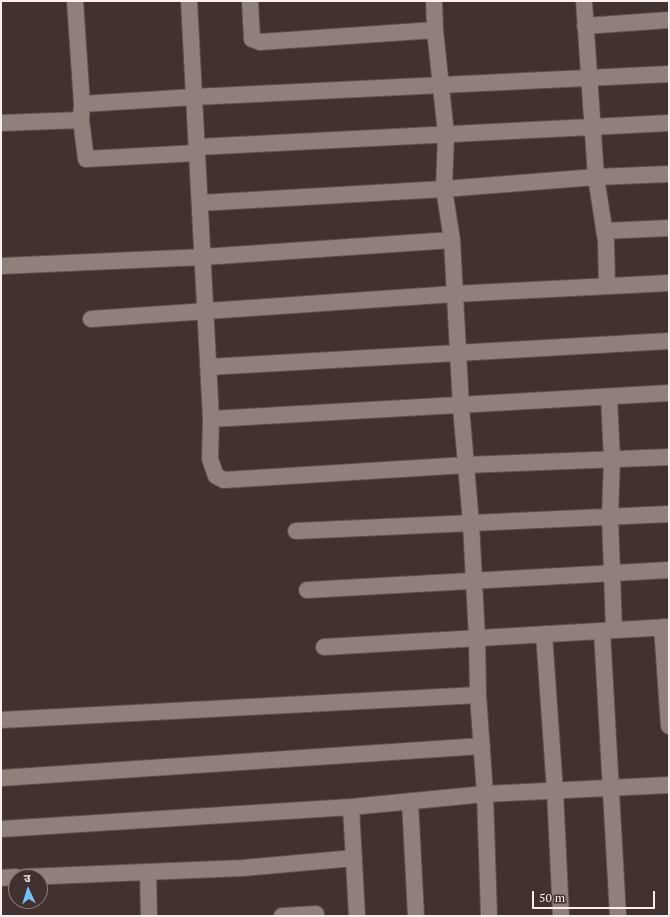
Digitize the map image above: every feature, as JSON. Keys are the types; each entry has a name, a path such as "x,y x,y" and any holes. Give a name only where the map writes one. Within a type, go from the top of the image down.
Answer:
{"street":[{"path":"75,1 82,120 86,159 197,150 446,134 669,123"},
{"path":"189,1 206,312 211,419 211,464 216,476 224,480 466,465 669,457"},
{"path":"250,1 252,39 260,42 435,30"},
{"path":"434,1 435,30 446,134 444,188 452,240 458,354 471,523 477,638 478,695 486,794 489,916"},
{"path":"584,1 596,177 606,241 607,286"},
{"path":"585,26 669,20"},
{"path":"82,104 194,97 669,74"},
{"path":"1,123 82,120"},
{"path":"200,203 596,177 669,174"},
{"path":"604,231 669,228"},
{"path":"1,266 203,257 452,240"},
{"path":"91,319 454,294 669,283"},
{"path":"208,367 669,341"},
{"path":"211,419 462,406 669,393"},
{"path":"608,397 612,459 610,516 612,573 608,630 611,788 618,916"},
{"path":"296,531 669,514"},
{"path":"307,590 669,570"},
{"path":"324,647 666,627 669,726"},
{"path":"544,634 555,791 561,916"},
{"path":"1,720 478,695"},
{"path":"1,778 482,746"},
{"path":"1,829 351,806 486,794 669,785"},
{"path":"410,801 416,916"},
{"path":"351,806 357,916"},
{"path":"48,876 242,868 354,858"},
{"path":"148,872 149,916"},
{"path":"282,916 316,914"}]}
